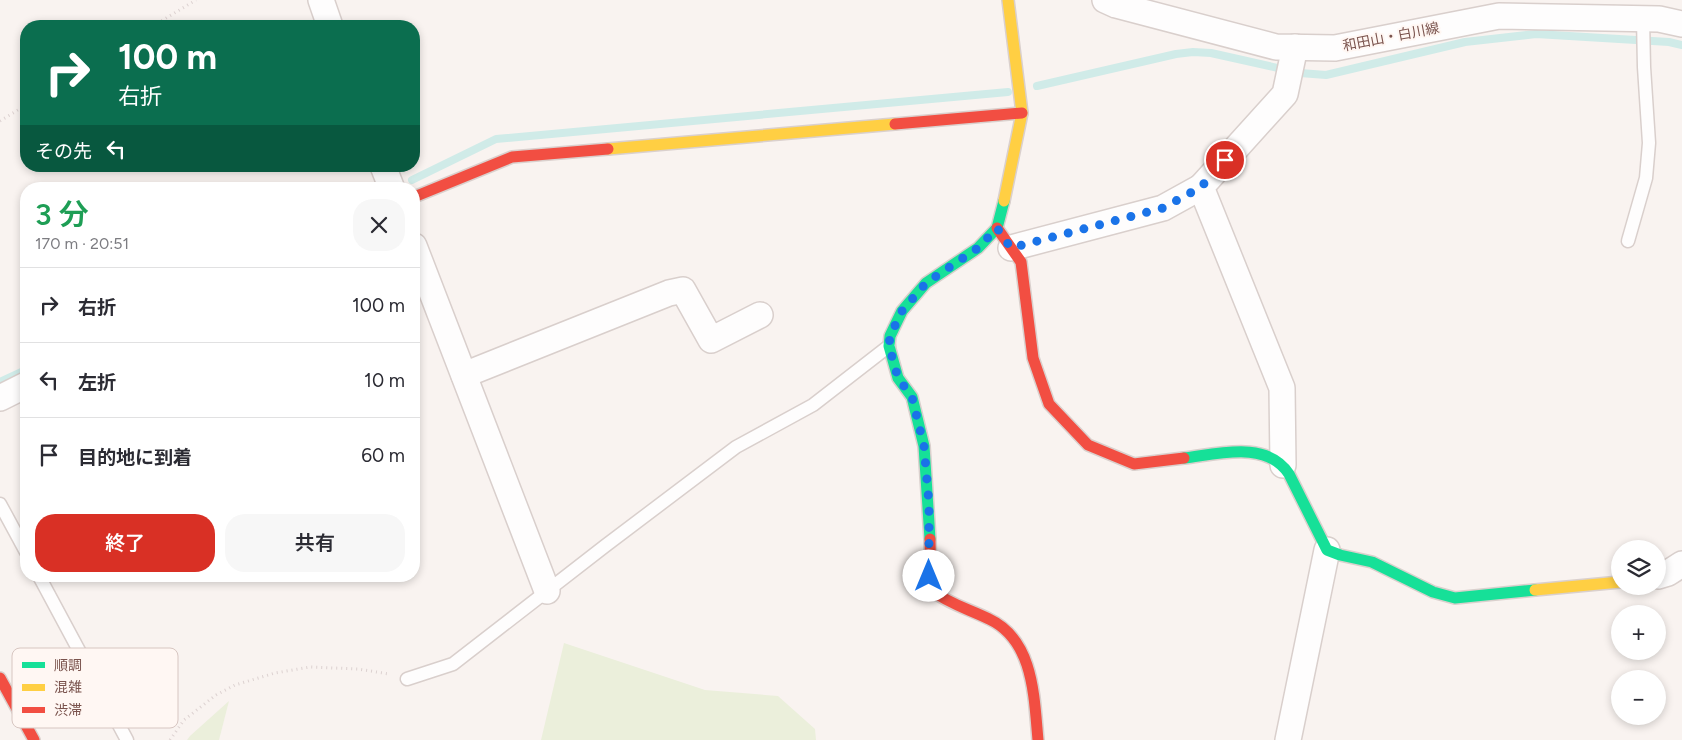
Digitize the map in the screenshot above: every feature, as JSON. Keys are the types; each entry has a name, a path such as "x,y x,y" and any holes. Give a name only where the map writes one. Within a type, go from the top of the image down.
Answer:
{"street":[{"path":"321,0 328,20"},
{"path":"1008,0 1022,113 997,228 978,248 926,283 902,311 890,336 889,346 898,378 912,397 924,446 929,504 931,590 940,599 999,624 1013,636 1031,678 1038,740"},
{"name":"和田山・白川線","path":"1105,0 1116,5 1276,47 1294,50 1335,48 1499,16 1657,17"},
{"path":"1011,248 1163,208 1201,187 1285,94 1294,50"},
{"path":"420,195 512,157 1022,113"},
{"path":"1201,187 1282,388 1283,465"},
{"path":"997,228 1021,262 1032,358 1049,404 1088,445 1134,464 1240,451 1267,456 1283,465 1289,474 1327,550 1340,557 1371,561 1437,595 1455,598 1611,583"},
{"path":"420,261 547,591"},
{"path":"464,375 684,290 711,340 760,315"},
{"path":"0,398 20,388"},
{"path":"1288,740 1327,550"},
{"path":"1666,574 1682,564"},
{"path":"0,678 12,700"},
{"path":"27,728 34,740"}],"lane":[{"path":"1628,241 1646,178 1649,143 1644,59 1657,17"},
{"path":"407,679 453,664 736,447 813,405 889,346"},
{"path":"0,504 20,541"},
{"path":"42,582 78,648"},
{"path":"121,728 127,740"}],"path":[{"path":"163,20 196,0"},
{"path":"0,121 20,109"},
{"path":"170,740 184,720 216,695 235,685 275,673 310,667 358,669 407,679"}],"green space":[{"path":"564,643 705,690 778,696 815,729 816,740 541,740"},
{"path":"229,701 219,740 187,740 190,736"}],"waterway":[{"path":"1037,86 1176,54 1193,52 1211,53 1300,73 1326,75 1465,42 1536,34 1669,42 1682,45"},
{"path":"412,180 496,139 1008,92"},
{"path":"0,382 20,373"}],"traffic: fast":[{"path":"930,539 924,446 912,397 898,378 889,346 890,336 902,311 926,283 978,248 997,228 1004,201"},
{"path":"1184,458 1226,452 1241,452 1255,453 1280,463 1289,474 1327,550 1372,562 1433,592 1455,598 1535,590"}],"traffic: slow":[{"path":"1004,201 1022,113 1008,0"},
{"path":"608,149 895,124"},
{"path":"1535,590 1611,583"}],"traffic: jam":[{"path":"895,124 1022,113"},
{"path":"420,195 512,157 608,149"},
{"path":"997,228 1021,262 1033,358 1049,404 1088,445 1134,464 1184,458"},
{"path":"930,539 931,590 945,599 1004,628 1015,641 1023,655 1033,688 1038,740"},
{"path":"0,678 12,700"},
{"path":"27,728 34,740"}],"route":[{"path":"929,576 929,504 924,446 912,397 898,378 889,346 890,336 902,311 926,283 978,248 997,228 1011,248 1163,208 1201,187 1225,160"}]}
